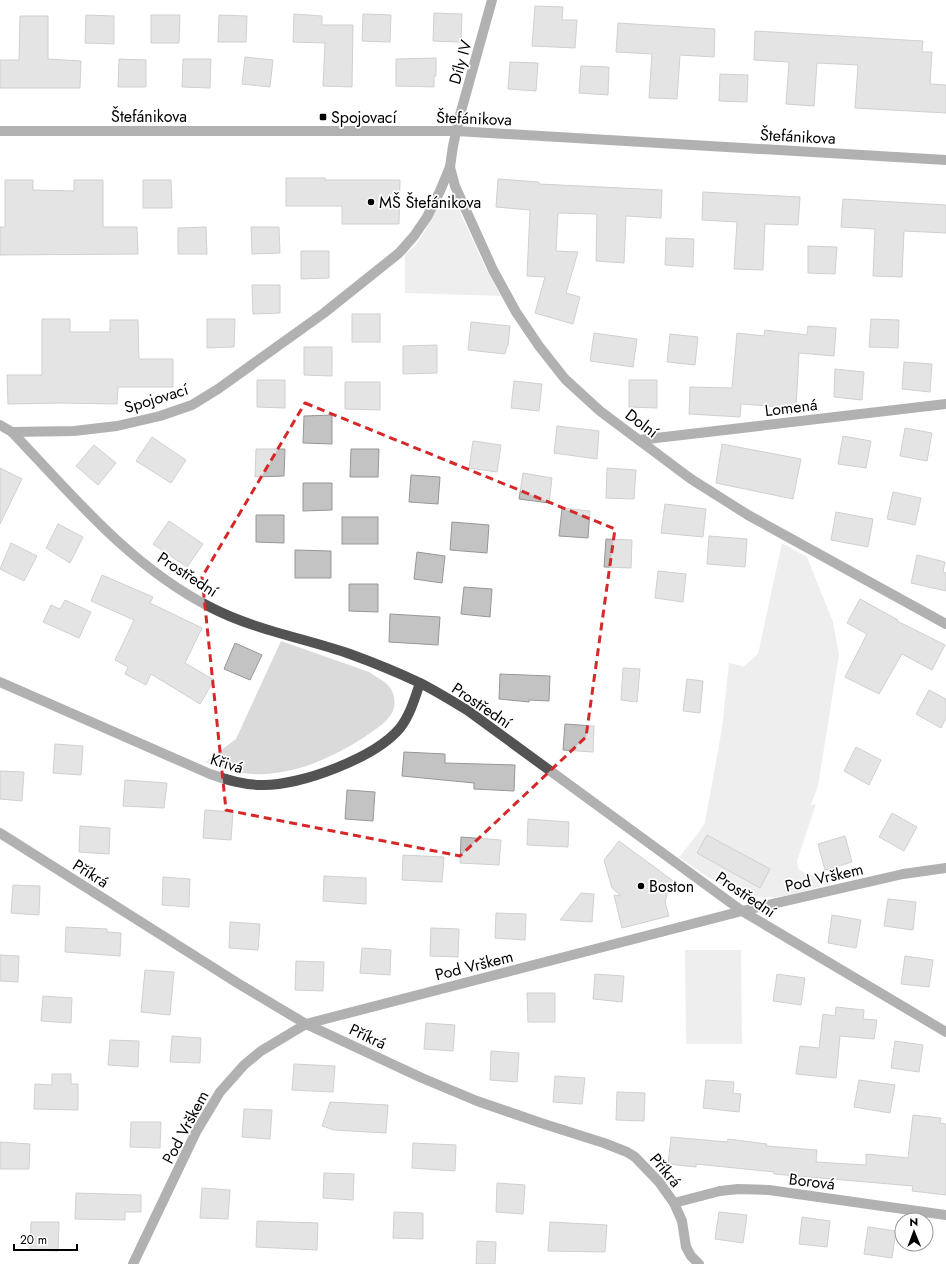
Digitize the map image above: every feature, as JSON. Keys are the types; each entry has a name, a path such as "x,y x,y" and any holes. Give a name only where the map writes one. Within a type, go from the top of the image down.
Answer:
{"street":[{"name":"Díly IV","path":"456,131 492,0"},
{"name":"Štefánikova","path":"0,131 456,131 946,160"},
{"name":"Dolní","path":"456,131 450,167 455,186 493,270 516,312 539,346 565,379 600,411 691,479 748,515 946,624"},
{"name":"Spojovací","path":"12,432 74,431 117,426 160,416 192,405 212,393 324,313 399,253 414,236 427,217 450,167"},
{"name":"Lomená","path":"639,440 946,404"},
{"name":"Prostřední","path":"0,425 12,432 112,537 156,574 187,595 212,608 241,620 351,654 420,683 467,710 742,911 946,1032"},
{"name":"Křivá","path":"0,682 210,774 245,784 262,785 295,781 312,776 345,764 386,741 400,727 412,707 420,683"},
{"name":"Příkrá","path":"0,833 306,1024 422,1078 464,1095 627,1152 642,1163 659,1182 674,1203 682,1221 686,1247 691,1256 699,1264"},
{"name":"Pod Vrškem","path":"133,1264 196,1132 220,1092 244,1065 260,1051 306,1024 742,911 902,874 946,868"},
{"name":"Borová","path":"674,1203 720,1191 738,1189 769,1190 946,1215"}],"highlighted area":[{"path":"305,403 615,529 586,737 460,856 226,810 202,577"}],"shaded area":[{"path":"445,204 451,204 458,208 486,269 501,296 405,293 405,254 415,246 437,208"},
{"path":"782,543 807,557 833,622 839,655 818,786 811,805 816,804 797,861 798,868 801,871 832,884 783,896 763,897 749,895 725,886 713,880 679,857 700,831 705,822 722,728 729,663 743,667 758,654"},
{"path":"281,641 369,672 381,679 393,692 393,711 386,721 380,726 347,748 310,765 296,769 271,774 251,774 205,762 236,739"},
{"path":"685,950 741,950 742,1044 686,1044"}],"building":[{"path":"535,6 563,7 562,20 577,20 575,48 532,46"},
{"path":"434,13 462,14 461,42 433,41"},
{"path":"294,14 322,16 322,25 353,25 352,87 323,86 325,43 293,42"},
{"path":"363,14 391,15 390,42 362,41"},
{"path":"86,15 114,16 114,44 85,43"},
{"path":"151,15 180,15 179,43 151,43"},
{"path":"219,15 247,16 246,42 218,42"},
{"path":"20,16 48,16 48,59 81,61 80,88 0,88 0,60 19,60"},
{"path":"618,23 715,29 714,57 680,55 677,99 649,98 652,54 616,52"},
{"path":"755,31 923,41 922,52 932,52 930,84 946,85 946,113 855,108 858,65 817,63 814,106 786,104 789,62 754,60"},
{"path":"245,57 273,60 270,87 242,84"},
{"path":"436,58 436,76 434,76 434,87 396,86 396,59"},
{"path":"119,59 146,60 146,87 118,87"},
{"path":"183,59 211,59 210,88 182,87"},
{"path":"510,62 538,63 536,91 508,89"},
{"path":"581,66 609,67 608,95 579,93"},
{"path":"720,74 748,75 747,102 719,101"},
{"name":"MŠ Štefánikova","path":"286,178 325,178 325,180 400,180 399,224 342,224 342,206 286,206"},
{"path":"498,179 539,182 539,184 662,190 661,218 626,216 624,263 596,261 597,214 558,213 556,251 578,252 566,293 580,297 573,324 535,313 545,277 527,276 530,210 496,207"},
{"path":"5,180 33,180 33,190 74,191 74,180 103,180 103,227 137,227 138,254 0,255 0,227 5,227"},
{"path":"143,180 171,180 172,208 143,208"},
{"path":"703,192 800,197 798,225 765,224 763,270 734,269 737,222 702,220"},
{"path":"843,199 946,205 946,233 904,231 902,277 873,276 875,229 841,227"},
{"path":"206,227 207,254 178,254 178,228"},
{"path":"251,227 279,227 280,253 252,254"},
{"path":"666,238 694,239 693,267 665,265"},
{"path":"808,246 837,247 835,274 808,273"},
{"path":"301,251 329,251 329,278 301,279"},
{"path":"252,285 280,285 280,313 253,314"},
{"path":"352,314 380,314 380,342 352,342"},
{"path":"42,319 70,319 70,332 110,332 110,320 138,320 139,359 173,359 173,387 118,387 117,404 8,404 7,375 42,375"},
{"path":"207,319 235,319 234,347 207,348"},
{"path":"871,319 899,320 898,348 869,347"},
{"path":"471,322 510,326 508,346 505,354 468,350"},
{"path":"808,326 836,328 834,356 799,353 796,408 741,404 740,417 689,414 690,387 732,388 737,333 764,336 765,330 807,335"},
{"path":"594,333 637,339 633,367 590,361"},
{"path":"670,334 698,337 695,365 667,362"},
{"path":"437,345 437,373 403,374 403,346"},
{"path":"304,347 332,347 332,376 304,375"},
{"path":"904,362 932,364 930,392 902,389"},
{"path":"835,369 864,372 862,400 834,397"},
{"path":"257,380 285,380 285,408 257,407"},
{"path":"629,380 657,380 657,408 629,407"},
{"path":"514,381 542,384 539,411 511,408"},
{"path":"345,382 380,382 380,410 345,409"},
{"path":"332,415 332,444 303,443 304,416"},
{"path":"557,426 599,431 597,459 554,453"},
{"path":"905,428 932,433 927,461 900,456"},
{"path":"843,436 871,441 866,468 838,464"},
{"path":"152,437 186,460 171,483 136,461"},
{"path":"473,441 501,445 497,472 469,468"},
{"path":"722,444 801,459 793,499 716,483"},
{"path":"94,445 116,463 98,485 76,466"},
{"path":"256,449 285,449 284,476 255,477"},
{"path":"351,449 379,449 378,477 350,477"},
{"path":"0,468 22,479 0,524"},
{"path":"607,468 636,470 634,499 606,498"},
{"path":"523,473 552,478 549,503 519,499"},
{"path":"411,475 440,477 438,504 409,502"},
{"path":"303,483 332,483 332,510 303,511"},
{"path":"893,492 921,498 915,525 887,519"},
{"path":"665,504 706,509 703,537 661,533"},
{"path":"562,508 590,511 588,538 559,536"},
{"path":"836,512 873,519 868,547 831,540"},
{"path":"256,515 284,515 284,543 256,542"},
{"path":"342,517 378,517 378,544 342,544"},
{"path":"169,521 203,544 187,567 153,544"},
{"path":"452,522 489,525 487,553 450,550"},
{"path":"58,524 83,537 70,563 46,548"},
{"path":"709,536 747,539 745,567 707,564"},
{"path":"606,539 632,540 631,568 604,567"},
{"path":"11,543 37,556 24,581 0,569"},
{"path":"295,550 331,551 331,578 295,578"},
{"path":"417,552 445,556 442,583 414,579"},
{"path":"917,555 945,562 943,572 946,573 946,591 911,583"},
{"path":"658,571 686,574 683,602 655,598"},
{"path":"102,575 153,597 150,603 202,628 185,663 214,680 200,704 151,674 146,685 125,674 128,667 115,660 134,620 91,601"},
{"path":"349,584 378,584 378,612 349,611"},
{"path":"464,587 492,589 490,617 461,614"},
{"path":"860,599 898,620 897,621 945,645 932,670 902,654 879,694 845,677 867,634 847,623"},
{"path":"65,600 91,612 79,638 43,622 51,605 60,609"},
{"path":"390,614 440,617 438,645 389,642"},
{"path":"235,643 262,655 250,680 224,669"},
{"path":"623,668 640,669 637,702 621,700"},
{"path":"500,674 550,676 549,701 529,700 529,702 499,699"},
{"path":"687,679 703,681 700,713 683,711"},
{"path":"929,690 946,699 946,718 941,728 916,714"},
{"path":"565,724 594,726 593,752 563,750"},
{"path":"55,744 83,746 81,775 53,773"},
{"path":"856,747 881,760 869,785 844,771"},
{"path":"404,752 445,754 445,763 515,765 514,791 474,789 474,783 402,776"},
{"path":"0,771 24,772 22,801 0,799"},
{"path":"125,780 167,783 164,808 123,806"},
{"path":"347,790 375,792 373,821 345,819"},
{"path":"205,810 233,812 231,840 203,838"},
{"path":"892,813 917,827 904,851 879,837"},
{"path":"528,819 569,822 568,847 527,845"},
{"path":"80,826 110,828 109,854 79,852"},
{"path":"707,835 770,869 760,888 697,853"},
{"path":"845,836 852,862 825,870 818,844"},
{"path":"461,837 501,840 499,865 460,863"},
{"name":"Boston","path":"619,841 676,883 667,894 665,902 669,916 622,928 614,895 621,896 612,888 604,860"},
{"path":"403,855 444,857 442,882 402,880"},
{"path":"324,876 366,878 366,904 323,901"},
{"path":"163,877 190,879 189,907 162,905"},
{"path":"13,885 40,886 39,915 11,913"},
{"path":"581,893 594,894 592,922 560,920"},
{"path":"888,899 916,902 913,930 884,926"},
{"path":"496,913 526,914 525,940 495,938"},
{"path":"832,915 861,920 856,948 828,943"},
{"path":"230,922 260,924 258,950 229,948"},
{"path":"66,927 107,929 107,932 121,933 120,956 65,952"},
{"path":"431,928 459,929 458,957 430,956"},
{"path":"362,948 391,950 390,975 360,973"},
{"path":"0,955 19,956 18,982 0,981"},
{"path":"905,956 933,960 929,987 901,984"},
{"path":"296,961 324,962 323,991 295,990"},
{"path":"145,970 174,972 170,1015 141,1012"},
{"path":"595,974 624,976 622,1002 593,999"},
{"path":"777,974 805,978 801,1005 773,1001"},
{"path":"527,993 555,993 555,1022 528,1022"},
{"path":"43,996 72,998 71,1023 41,1021"},
{"path":"836,1007 864,1010 863,1019 877,1020 874,1039 840,1036 836,1078 796,1074 800,1046 819,1048 823,1014 835,1016"},
{"path":"426,1023 455,1025 453,1051 424,1049"},
{"path":"172,1036 201,1038 200,1063 170,1062"},
{"path":"110,1040 139,1041 138,1067 108,1065"},
{"path":"895,1041 923,1045 919,1072 891,1068"},
{"path":"491,1051 519,1053 517,1082 490,1080"},
{"path":"294,1064 335,1066 333,1092 292,1090"},
{"path":"52,1074 71,1074 71,1084 78,1084 78,1110 34,1109 35,1084 52,1085"},
{"path":"555,1076 585,1078 582,1104 553,1102"},
{"path":"706,1080 734,1082 733,1093 741,1094 739,1112 703,1108"},
{"path":"859,1080 895,1085 890,1113 854,1107"},
{"path":"617,1092 645,1093 644,1121 616,1120"},
{"path":"330,1102 388,1105 386,1133 334,1130 322,1126"},
{"path":"244,1109 272,1110 270,1139 242,1137"},
{"path":"913,1115 941,1118 940,1123 946,1124 946,1195 912,1191 913,1186 774,1174 774,1172 696,1164 696,1167 668,1164 671,1137 727,1142 728,1139 767,1144 766,1146 817,1150 816,1162 866,1165 866,1154 908,1158"},
{"path":"131,1122 161,1122 160,1148 130,1147"},
{"path":"0,1142 30,1144 29,1169 0,1169"},
{"path":"413,1143 456,1145 455,1171 412,1168"},
{"path":"324,1173 354,1174 353,1200 323,1198"},
{"path":"497,1183 525,1185 523,1214 496,1212"},
{"path":"202,1188 230,1190 228,1219 200,1218"},
{"path":"76,1193 141,1195 141,1212 125,1212 125,1220 75,1219"},
{"path":"394,1212 423,1213 423,1239 393,1238"},
{"path":"719,1212 747,1215 743,1243 715,1239"},
{"path":"802,1217 830,1221 827,1247 799,1244"},
{"path":"257,1221 318,1223 317,1250 256,1247"},
{"path":"31,1222 59,1222 58,1251 30,1250"},
{"path":"550,1222 607,1225 605,1252 548,1251"},
{"path":"868,1227 894,1231 892,1258 864,1254"},
{"path":"477,1241 496,1242 495,1264 476,1264"}],"place":[{"name":"Spojovací","path":"323,117"},
{"name":"MŠ Štefánikova","path":"371,202"},
{"name":"Boston","path":"641,886"}]}
